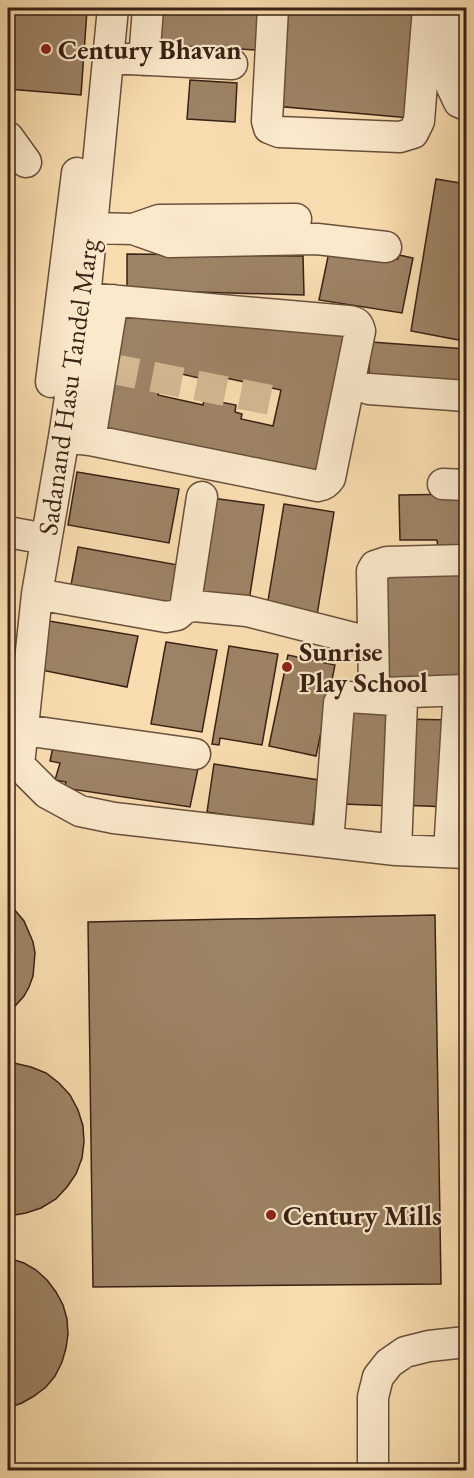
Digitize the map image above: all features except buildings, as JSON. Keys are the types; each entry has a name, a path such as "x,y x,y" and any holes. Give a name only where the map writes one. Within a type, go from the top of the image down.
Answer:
{"street":[{"name":"Sadanand Hasu Tandel Marg","path":"14,771 24,730 37,594 46,539 77,438 83,360 99,299 87,167 108,58 113,8"},
{"path":"144,60 148,8"},
{"path":"267,15 267,121 269,128 279,132 400,137 413,133 419,121 428,8"},
{"path":"454,8 451,85 459,102 466,105"},
{"path":"108,58 232,64"},
{"path":"51,382 83,360 87,167 86,96"},
{"path":"8,136 26,162"},
{"path":"133,230 159,220 296,219"},
{"path":"92,228 133,230 170,242 317,239 386,246"},
{"path":"77,438 318,486 324,485 330,478 360,331 355,322 348,321 99,299"},
{"path":"369,389 466,396"},
{"path":"185,608 202,496"},
{"path":"8,532 46,539"},
{"path":"464,700 378,692 374,688 361,640 372,571 375,566 387,562 466,560"},
{"path":"37,594 166,617 177,615 185,608 194,606 247,611 361,640"},
{"path":"328,842 339,703 342,699 348,697 402,701 464,700"},
{"path":"14,771 80,811 126,819 328,842 458,852 464,700"},
{"path":"396,849 402,701"},
{"path":"24,730 195,754"},
{"path":"373,1470 373,1397 378,1377 389,1363 405,1352 429,1346 466,1342"}],"tunnel":[{"path":"108,368 276,401"}],"place":[{"name":"Century Bhavan","path":"46,49"},
{"name":"Sunrise Play School","path":"287,667"},
{"name":"Century Mills","path":"271,1215"}]}
